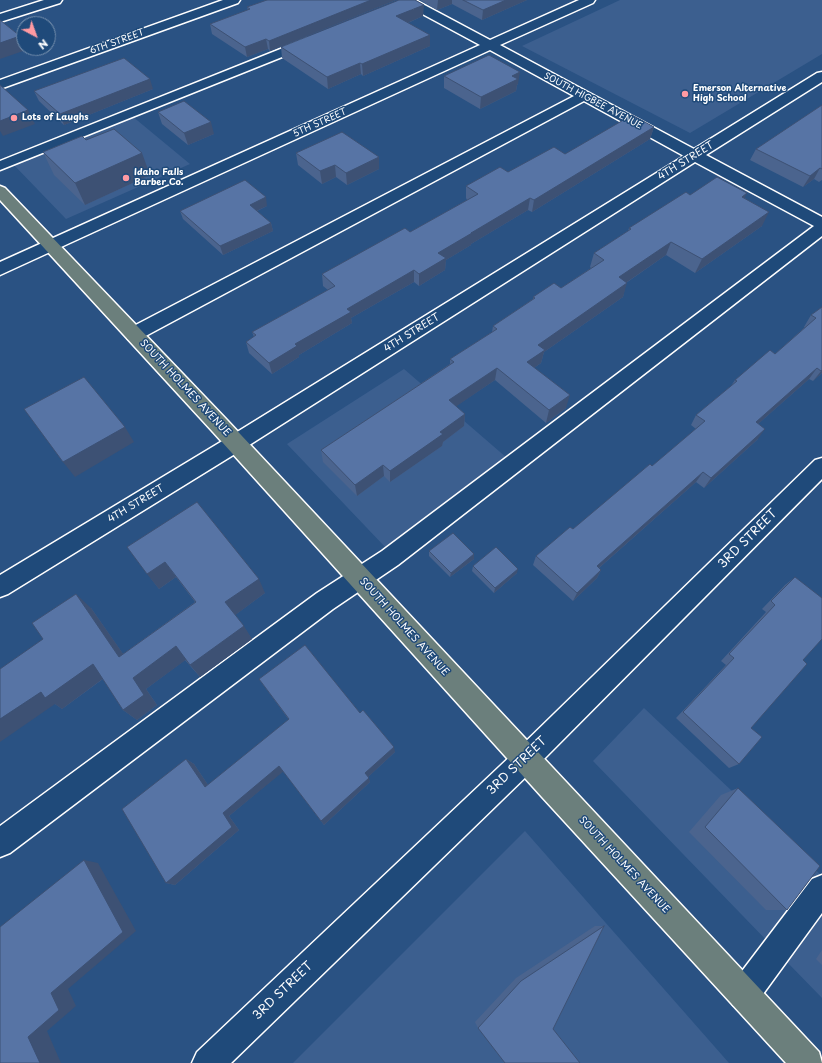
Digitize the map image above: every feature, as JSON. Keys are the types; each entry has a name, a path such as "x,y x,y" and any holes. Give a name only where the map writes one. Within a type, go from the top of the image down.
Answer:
{"main road":[{"name":"SOUTH HOLMES AVENUE","path":"0,192 236,443 808,1063"}],"street":[{"path":"0,18 56,0"},
{"name":"6TH STREET","path":"0,85 234,0"},
{"path":"394,7 409,0"},
{"name":"SOUTH HIGBEE AVENUE","path":"409,0 488,46 822,224"},
{"name":"5TH STREET","path":"0,269 589,0"},
{"path":"0,166 320,37"},
{"name":"4TH STREET","path":"0,587 236,443 822,76"},
{"path":"134,334 584,96"},
{"path":"0,843 325,601 399,551 822,228"},
{"name":"3RD STREET","path":"208,1063 526,759 822,466"},
{"path":"744,994 822,889"}],"shaded area":[{"name":"Emerson Alternative High School","path":"620,0 822,0 822,54 690,133 522,46"},
{"path":"132,116 190,164 66,219 13,164"},
{"path":"404,369 507,458 386,548 287,444"},
{"path":"644,708 821,875 771,945 593,761"},
{"path":"525,831 729,1063 293,1063"},
{"path":"822,913 822,998 787,962"}],"building":[{"path":"267,0 371,0 269,41 266,39 245,47 210,24 250,9 247,7"},
{"path":"399,0 415,0 424,5 396,16 430,35 327,77 281,47"},
{"path":"463,0 506,0 483,10"},
{"path":"0,20 16,33 16,37 0,43"},
{"path":"489,55 520,72 512,76 518,79 481,97 444,76"},
{"path":"124,58 150,79 60,114 34,91"},
{"path":"0,85 28,110 0,121"},
{"path":"184,101 211,122 184,133 158,112"},
{"path":"822,105 822,169 820,168 810,176 756,149"},
{"path":"632,115 654,127 534,200 530,198 438,253 446,258 419,274 414,270 347,309 351,312 295,344 297,346 269,363 246,342 256,335 252,332 335,286 322,274 405,228 410,232 478,194 466,186 500,167 508,172 554,147 565,154"},
{"path":"114,129 142,153 75,183 43,152 82,136 86,140"},
{"path":"342,132 379,157 346,173 335,165 320,171 296,153"},
{"path":"717,177 747,193 742,197 769,212 702,259 671,242 619,277 627,283 538,345 545,350 527,362 570,395 549,410 497,368 449,400 465,414 440,432 443,434 390,471 383,465 355,485 321,450 454,362 450,359 497,329 493,326 535,298 533,297 554,283 561,288 604,260 594,253 631,229 629,228 686,192 690,195"},
{"path":"245,180 266,197 250,205 271,223 220,246 180,211"},
{"path":"822,307 822,370 821,371 817,368 756,422 765,429 711,478 703,472 597,566 601,570 577,593 536,556 570,527 573,529 650,464 652,466 705,421 696,415 737,381 735,380 770,350 775,354 816,318 811,315"},
{"path":"84,377 125,427 63,462 24,409"},
{"path":"197,502 259,579 225,602 244,626 190,665 176,646 133,678 144,695 123,710 93,664 45,698 41,692 0,719 0,669 43,639 32,623 76,594 119,657 196,602 165,562 147,574 127,547"},
{"path":"453,533 474,554 451,573 429,551"},
{"path":"496,547 518,569 495,588 473,566"},
{"path":"795,577 822,598 822,639 803,660 807,664 751,728 762,737 739,764 683,712 734,658 729,654 775,605 771,601"},
{"path":"305,645 360,713 363,710 394,747 365,773 369,778 321,821 279,766 223,813 232,827 166,883 122,809 186,759 205,787 289,719 259,679"},
{"path":"738,788 820,866 787,910 705,827"},
{"path":"84,860 123,932 51,993 59,1010 28,1037 40,1063 0,1063 0,927"},
{"path":"604,926 553,1029 580,1063 505,1063 478,1028 521,981"}],"place":[{"name":"Emerson Alternative High School","path":"685,94"},
{"name":"Lots of Laughs","path":"14,118"},
{"name":"Idaho Falls Barber Co.","path":"126,178"}]}
